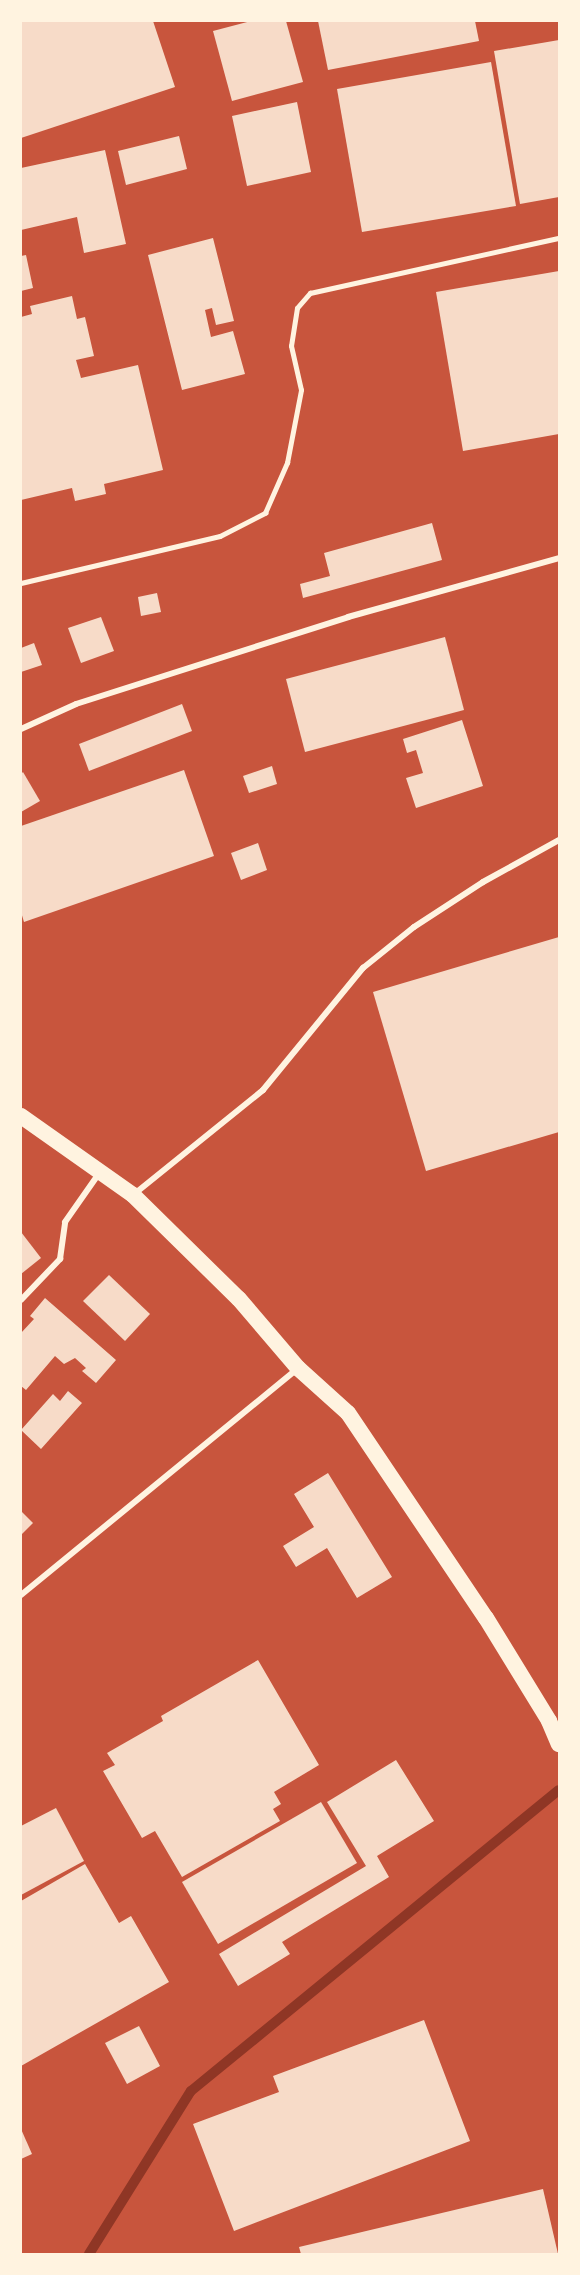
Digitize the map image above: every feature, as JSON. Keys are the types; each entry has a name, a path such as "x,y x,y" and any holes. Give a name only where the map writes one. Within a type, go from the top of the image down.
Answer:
{"highway":[{"path":"21,1116 133,1195 239,1299 298,1368 348,1413 486,1618 549,1721 559,1744"}],"street":[{"path":"21,729 76,704 348,617 559,558"},
{"path":"133,1195 263,1090 363,968 414,927 483,882 559,840"},
{"path":"21,1300 36,1287 60,1259 65,1222 100,1172"},
{"path":"21,1595 298,1368"}],"lane":[{"path":"21,583 220,536 265,513 287,463 301,390 291,346 297,308 310,293 559,238"}],"building":[{"path":"21,21 153,21 175,87 21,138"},
{"path":"251,21 286,21 303,82 232,101 213,31"},
{"path":"318,21 475,21 479,41 328,70"},
{"path":"559,40 559,197 520,204 494,51"},
{"path":"491,62 516,206 362,232 337,89"},
{"path":"297,102 311,172 247,186 232,116"},
{"path":"179,136 187,169 126,185 118,151"},
{"path":"105,150 126,244 84,253 77,217 21,230 21,168"},
{"path":"213,238 234,321 216,325 212,308 205,310 211,337 233,331 245,374 182,390 148,255"},
{"path":"26,255 33,288 21,291 21,256"},
{"path":"559,271 559,434 463,451 436,292"},
{"path":"72,296 77,319 85,317 94,356 76,360 81,378 138,365 163,470 104,484 106,494 75,501 72,488 21,500 21,317 32,314 30,306"},
{"path":"432,523 442,560 303,598 300,584 330,576 324,553"},
{"path":"157,593 161,612 141,616 138,597"},
{"path":"101,617 114,651 81,663 68,628"},
{"path":"445,637 464,710 305,752 286,679"},
{"path":"34,643 42,665 21,672 21,648"},
{"path":"182,704 192,731 89,771 79,744"},
{"path":"462,720 483,786 416,808 406,778 423,773 416,750 407,753 403,739"},
{"path":"272,766 277,784 249,793 243,776"},
{"path":"184,770 214,856 24,922 21,912 21,826"},
{"path":"23,772 40,801 21,812 21,774"},
{"path":"258,843 267,870 241,880 231,853"},
{"path":"559,937 559,1132 426,1171 373,992"},
{"path":"21,1232 41,1258 21,1274"},
{"path":"109,1275 150,1314 125,1341 83,1301"},
{"path":"45,1298 116,1360 96,1383 82,1371 86,1368 75,1358 64,1364 55,1356 26,1390 21,1386 21,1333 34,1319 30,1316"},
{"path":"68,1391 82,1403 41,1449 21,1430 53,1394 60,1401"},
{"path":"328,1473 392,1577 357,1598 327,1548 296,1567 283,1546 314,1527 294,1494"},
{"path":"21,1511 33,1523 21,1535"},
{"path":"258,1660 319,1765 274,1792 281,1804 273,1809 280,1821 182,1877 155,1831 142,1838 103,1771 115,1765 107,1753 163,1721 161,1716"},
{"path":"396,1760 434,1821 377,1856 389,1877 282,1942 290,1954 238,1986 219,1954 366,1866 327,1802"},
{"path":"321,1802 357,1863 218,1944 182,1882"},
{"path":"56,1808 84,1861 21,1895 21,1826"},
{"path":"85,1864 119,1923 131,1916 169,1982 21,2066 21,1901"},
{"path":"424,2020 470,2141 234,2231 193,2124 279,2092 273,2076"},
{"path":"139,2026 160,2066 127,2084 105,2043"},
{"path":"21,2129 32,2154 21,2159"},
{"path":"543,2189 558,2254 301,2254 299,2247"}],"waterway":[{"path":"89,2254 191,2091 559,1790"}]}
